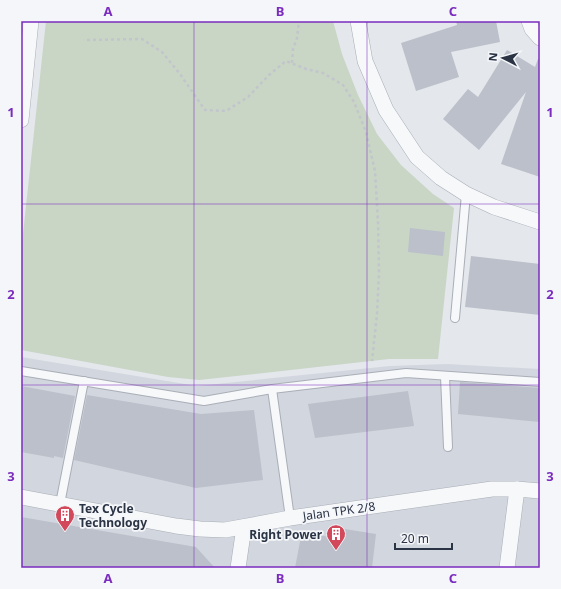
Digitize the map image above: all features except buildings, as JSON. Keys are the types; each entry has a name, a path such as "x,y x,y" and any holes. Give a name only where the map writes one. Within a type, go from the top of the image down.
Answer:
{"street":[{"path":"358,21 365,61 386,110 417,157 441,178 466,194 494,207 540,222"},
{"path":"529,21 532,29 540,38"},
{"path":"21,120 27,30"},
{"name":"Jalan TPK 2/8","path":"21,497 176,526 225,530 290,518 492,489 540,491"},
{"path":"507,568 517,489"},
{"path":"238,568 244,527"}],"lane":[{"path":"455,318 466,194"},
{"path":"21,371 204,401 272,389 406,373 540,382"},
{"path":"446,376 448,447"},
{"path":"60,504 84,381"},
{"path":"272,389 290,518"}],"path":[{"path":"292,63 293,49 297,38 299,21"},
{"path":"87,40 142,39 162,52 180,74 205,110 226,110 248,97 269,75 286,61 306,69 323,73 343,85 354,102 366,132 375,172 379,272 377,314 372,361"}],"shaded area":[{"path":"21,357 197,386 390,366 447,364 540,369 540,568 21,568"}],"green space":[{"path":"46,21 333,21 342,54 358,95 377,134 401,165 433,194 454,208 438,359 389,359 199,380 168,377 21,350 21,252"}],"place":[{"name":"Tex Cycle Technology","path":"65,532"},
{"name":"Right Power","path":"336,551"}]}
